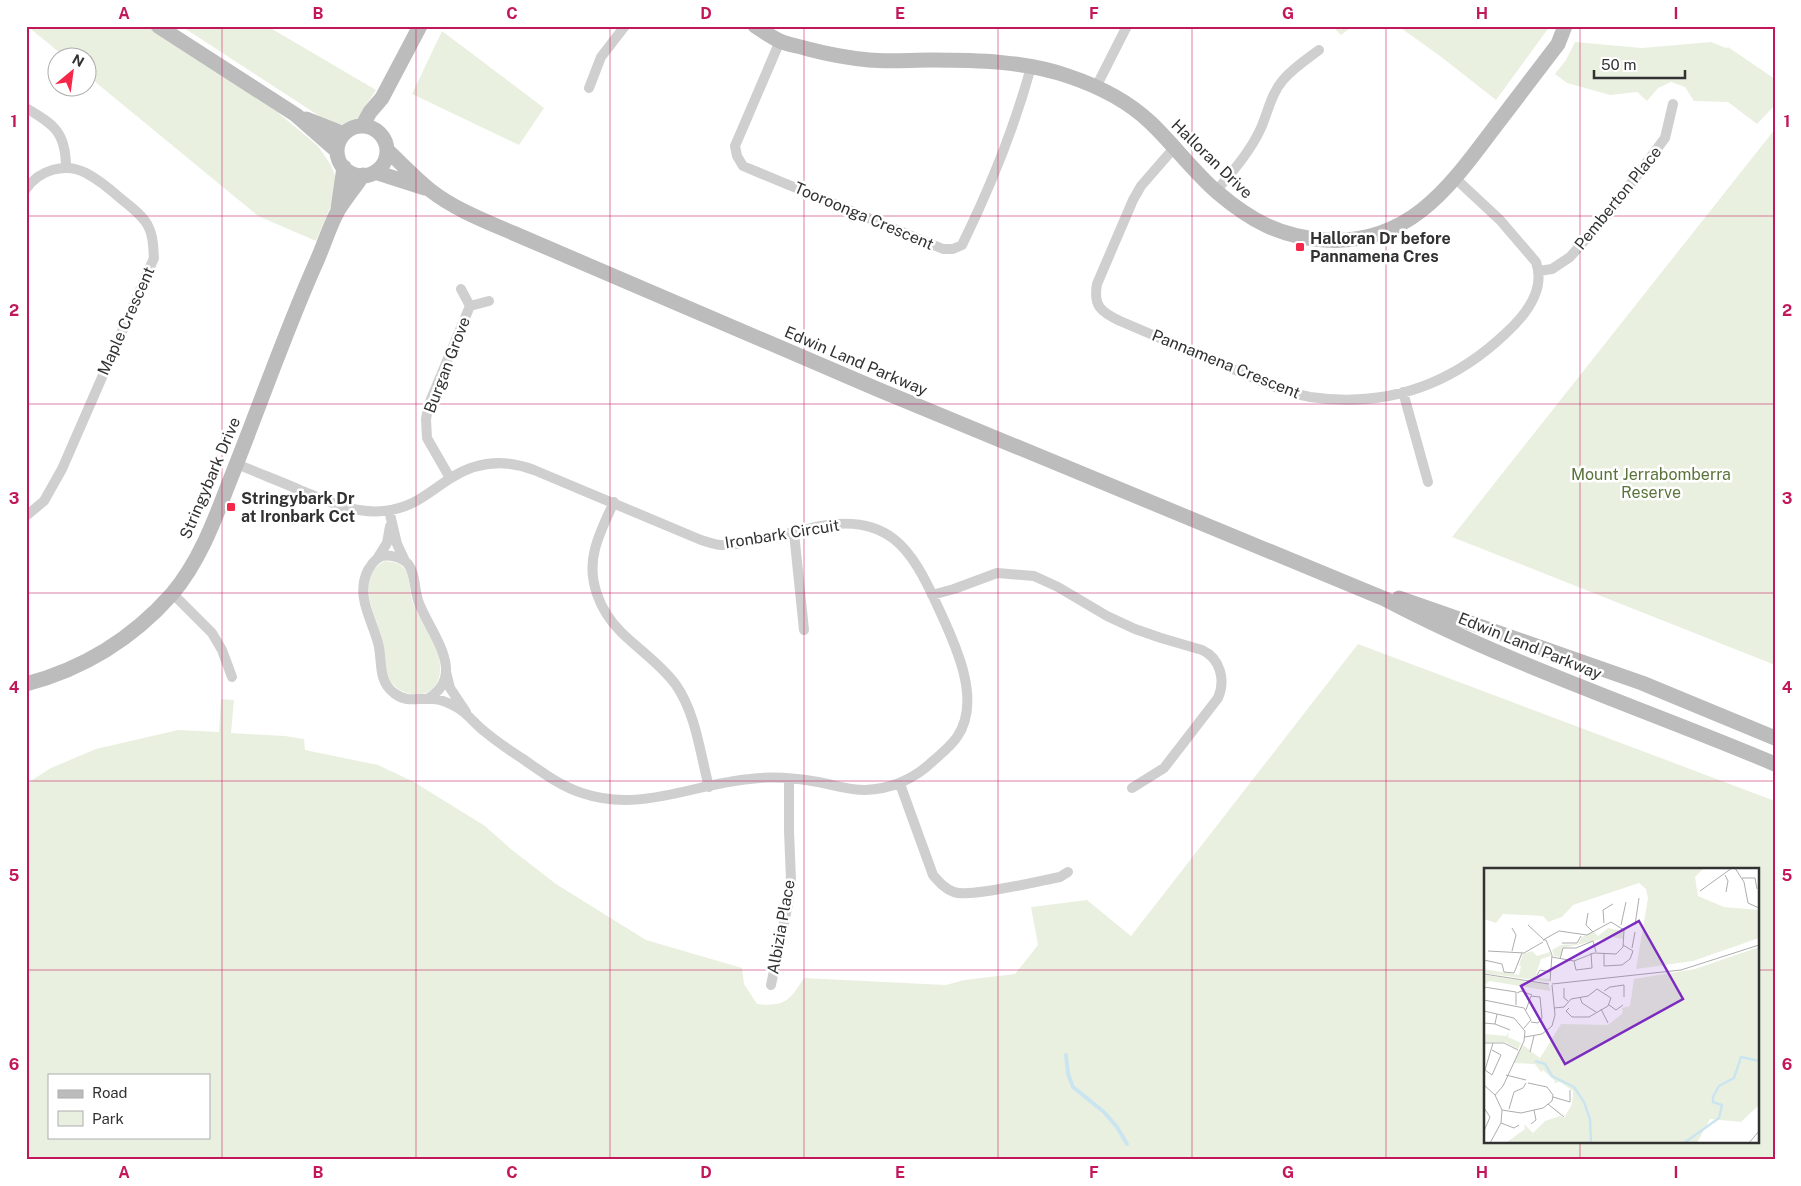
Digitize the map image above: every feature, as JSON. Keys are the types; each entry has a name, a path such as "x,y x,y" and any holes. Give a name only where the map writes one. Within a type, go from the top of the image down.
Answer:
{"main road":[{"path":"158,26 296,115 337,150"},
{"path":"362,126 370,112 382,98 420,26"},
{"name":"Halloran Drive","path":"755,26 780,41 819,52 870,60 989,62 1030,67 1067,75 1096,87 1123,102 1150,122 1216,190 1247,216 1278,232 1308,239 1331,240 1351,239 1378,234 1396,227 1419,213 1456,179 1558,44 1565,26"},
{"path":"379,132 382,118 382,98"},
{"path":"296,115 344,134"},
{"path":"362,126 379,132 386,143 387,150 384,162 369,174 349,172 339,160 337,150 339,141 349,129 362,126"},
{"name":"Edwin Land Parkway","path":"387,150 429,189 462,210 530,241 877,390 1385,599 1437,626 1551,676 1691,729 1775,764"},
{"name":"Stringybark Drive","path":"26,684 48,678 96,657 136,629 172,593 188,571 203,545 216,516 303,293 338,210 344,168"},
{"name":"Edwin Land Parkway","path":"369,174 429,189"},
{"name":"Stringybark Drive","path":"338,210 369,174"},
{"name":"Edwin Land Parkway","path":"1275,553 1642,683 1775,738"}],"street":[{"path":"589,88 601,57 625,26"},
{"path":"1096,87 1127,26"},
{"name":"Tooroonga Crescent","path":"780,41 735,146 736,156 743,166 943,249 953,250 962,245 965,239 1005,148 1022,100 1030,67"},
{"path":"1216,190 1246,154 1261,127 1268,106 1283,80 1319,50"},
{"name":"Pemberton Place","path":"1539,271 1552,269 1570,257 1608,214 1665,138 1673,104"},
{"path":"26,108 54,127 63,138 66,153 66,168 49,170 40,174 32,180 26,190"},
{"name":"Pannamena Crescent","path":"1174,148 1141,186 1133,200 1097,284 1096,299 1101,309 1108,316 1291,392 1310,397 1349,400 1367,399 1425,387 1438,382 1463,368 1491,348 1508,332 1530,304 1536,293 1539,271"},
{"name":"Maple Crescent","path":"26,516 44,501 62,469 154,258 153,241 149,226 131,206 86,173 66,168"},
{"path":"1456,179 1500,220 1536,262 1539,271"},
{"name":"Burgan Grove","path":"461,289 470,306"},
{"name":"Burgan Grove","path":"470,306 488,301"},
{"name":"Burgan Grove","path":"450,478 427,438 426,418 429,404 470,306"},
{"path":"1403,392 1428,482"},
{"name":"Ironbark Circuit","path":"237,464 343,507 360,511 389,510 418,501 466,469 499,463 516,464 534,470 701,540 720,545 794,533 817,527 853,524 869,526 884,531 901,544 909,554 932,594 949,630 964,673 967,700 966,717 958,736 923,770 900,784 877,789 861,790 789,778 752,778 709,786 663,798 619,801 588,795 568,788 547,776 492,738 459,708 441,701 427,699 412,700 400,697 390,690 383,679 379,645 366,610 363,593 366,576 389,537 389,510"},
{"path":"614,502 595,548 592,572 596,590 605,614 657,663 676,686 689,709 709,786"},
{"name":"Ironbark Circuit","path":"389,510 397,544 412,573 419,604 442,651 450,688 468,715"},
{"path":"794,533 804,630"},
{"path":"377,559 386,556 400,558 406,562"},
{"path":"932,594 954,589 997,573 1034,576 1058,587 1122,623 1210,654 1221,673 1222,686 1218,698 1164,768 1132,788"},
{"path":"172,593 212,633 222,650 232,677"},
{"path":"427,699 439,689 446,672"},
{"name":"Albizia Place","path":"771,985 788,904 791,880 788,825 789,778"},
{"path":"900,784 933,875 942,885 950,890 966,894 1060,877 1068,872"}],"green space":[{"path":"27,26 147,26 276,111 318,146 331,165 335,176 336,194 316,241 258,216 98,84 98,48 54,48"},
{"path":"181,26 267,26 376,90 352,126 330,123"},
{"path":"1332,26 1353,26 1341,35"},
{"path":"1398,26 1550,26 1496,100"},
{"path":"442,31 544,108 519,145 412,94"},
{"path":"1575,42 1642,48 1711,42 1726,48 1728,47 1775,79 1775,105 1757,124 1728,102 1694,101 1685,87 1671,82 1658,88 1647,101 1637,92 1610,95 1567,83 1555,74 1566,60"},
{"name":"Mount Jerrabomberra Reserve","path":"1775,129 1775,665 1452,537"},
{"path":"385,561 399,564 406,570 412,600 438,652 440,671 438,681 426,693 418,695 401,691 387,677 381,635 371,606 368,585 370,576"},
{"path":"1358,644 1775,801 1775,1160 26,1160 26,784 51,768 96,749 178,730 219,732 221,699 234,700 231,733 304,739 305,750 378,765 414,782 485,826 512,850 556,884 646,940 742,968 744,984 757,1004 774,1004 786,1000 795,992 804,978 946,985 964,980 1015,974 1038,945 1031,907 1087,900 1131,936"}],"waterway":[{"path":"1066,1055 1068,1074 1073,1087 1104,1112 1117,1127 1127,1144"}],"place":[{"name":"Halloran Dr before Pannamena Cres","path":"1300,247"},
{"name":"Stringybark Dr at Ironbark Cct","path":"231,507"}]}
